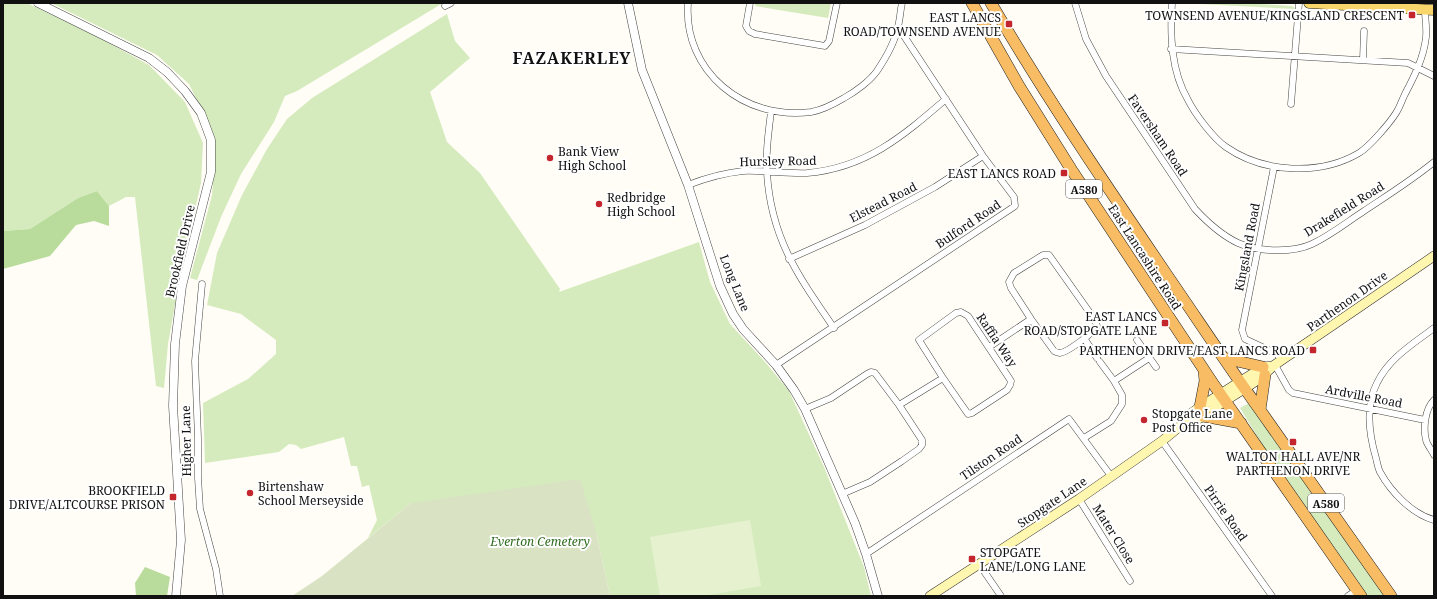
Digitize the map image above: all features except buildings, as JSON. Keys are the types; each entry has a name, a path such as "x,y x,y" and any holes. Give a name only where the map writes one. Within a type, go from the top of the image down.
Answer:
{"highway":[{"name":"East Lancashire Road","path":"972,3 1019,86 1071,169 1223,397"},
{"name":"East Lancashire Road","path":"993,5 1040,85 1087,158 1242,386"},
{"path":"1224,358 1272,367 1260,410"},
{"path":"1204,370 1205,381 1202,412 1241,423"},
{"name":"A580","path":"1242,386 1391,596"},
{"name":"A580","path":"1223,397 1356,594"}],"main road":[{"path":"1309,3 1429,10"},
{"name":"Parthenon Drive","path":"1242,386 1434,256"},
{"name":"Stopgate Lane","path":"930,596 1079,499 1162,441 1184,423 1191,422 1223,397 1242,386"}],"street":[{"name":"Brookfield Drive","path":"38,3 149,58 167,72 201,113 211,140 212,172 182,286 175,344 173,406 181,540 176,596"},
{"name":"Long Lane","path":"628,3 642,70 688,185 720,286 733,314 743,329 776,365 794,390 805,409 866,554 878,596"},
{"path":"688,3 691,36 698,56 711,76 728,91 748,104 771,111 799,113 812,112 831,106 854,93 876,72 897,30 902,3"},
{"path":"750,3 746,26 749,31 755,34 825,46 829,41 837,3"},
{"name":"Faversham Road","path":"1075,3 1086,39 1106,76 1195,209 1208,224 1225,236 1239,244 1257,248"},
{"path":"1172,3 1171,49 1177,74 1187,100 1207,128 1226,147 1250,160 1274,167 1305,168 1329,165 1360,152 1378,136 1396,114 1418,68 1426,38 1429,10"},
{"path":"1291,104 1299,3"},
{"name":"Bulford Road","path":"776,365 834,328 1015,206 1014,197 984,156 904,36 897,30"},
{"path":"1363,60 1364,31"},
{"path":"1171,49 1408,63 1434,76"},
{"name":"Hursley Road","path":"688,185 723,174 744,171 788,173 823,171 860,160 883,148 917,124 946,99"},
{"path":"771,111 767,172 770,199 777,228 789,259 803,284 834,328"},
{"name":"Elstead Road","path":"789,259 865,225 936,187 984,156"},
{"name":"Drakefield Road","path":"1257,248 1278,251 1294,250 1312,244 1351,220 1434,162"},
{"name":"Kingsland Road","path":"1272,367 1277,354 1246,339 1242,330 1274,167"},
{"path":"1043,255 1049,255 1097,326 1094,331 1065,351 1059,353 1054,351 1030,319 1011,288 1009,282 1014,274 1043,255"},
{"name":"Higher Lane","path":"202,284 195,361 198,478 200,509 216,569 220,596"},
{"name":"Raffia Way","path":"961,312 968,316 1011,380 1010,385 1007,390 972,413 968,414 943,378 919,340 956,313 961,312"},
{"path":"988,346 1030,319"},
{"path":"1434,328 1396,356 1376,383 1369,408 1370,437 1380,472 1400,500 1428,519 1434,520"},
{"path":"1084,338 1122,395 1122,404 1111,421 1084,438"},
{"path":"1137,340 1156,367"},
{"path":"1114,381 1149,358"},
{"name":"Ardville Road","path":"1272,367 1289,390 1293,393 1425,420"},
{"path":"805,409 831,398 866,374 871,372 875,373 899,405 922,440 922,445 919,449 902,461 870,482 842,494"},
{"path":"899,405 943,378"},
{"path":"1434,400 1425,420 1426,441 1434,455"},
{"name":"Tilston Road","path":"866,554 1069,419 1111,476"},
{"name":"Pirrie Road","path":"1162,441 1272,596"},
{"name":"Mater Close","path":"1079,499 1130,581"},
{"path":"979,564 1001,596"}],"green space":[{"path":"3,3 27,3 96,36 149,65 185,102 203,143 201,183 181,271 168,344 164,388 156,386 135,197 126,197 109,206 97,191 78,198 30,229 3,231"},
{"path":"51,3 443,3 297,91 285,96 274,122 241,174 221,217 197,280 190,278 212,195 215,159 209,125 189,84 157,55"},
{"path":"756,3 831,3 828,18 755,6"},
{"path":"1180,3 1246,3 1291,6 1295,9"},
{"path":"447,14 455,41 470,58 430,92 447,142 480,173 560,289 559,292 699,242 710,282 730,324 766,363 789,391 824,467 864,567 871,596 610,596 596,532 411,503 368,538 377,520 369,485 362,487 357,466 351,466 344,437 301,449 296,445 289,444 279,452 205,463 203,403 248,379 276,354 276,340 241,314 207,305 217,253 242,195 267,149 287,119 312,98"},
{"path":"97,191 109,206 109,226 94,221 76,225 50,256 3,269 3,231 30,229 78,198"},
{"path":"1249,403 1384,596 1367,596 1268,454 1240,408"},
{"name":"Everton Cemetery","path":"580,479 596,532 610,596 292,596 322,576 411,503"},
{"path":"750,520 761,586 702,596 660,596 650,537"},
{"path":"145,567 170,577 167,596 136,596 135,583"}],"place":[{"name":"TOWNSEND AVENUE/KINGSLAND CRESCENT","path":"1412,15"},
{"name":"EAST LANCS ROAD/TOWNSEND AVENUE","path":"1009,24"},
{"name":"Bank View High School","path":"550,158"},
{"name":"EAST LANCS ROAD","path":"1064,173"},
{"name":"Redbridge High School","path":"599,204"},
{"name":"EAST LANCS ROAD/STOPGATE LANE","path":"1165,323"},
{"name":"PARTHENON DRIVE/EAST LANCS ROAD","path":"1313,350"},
{"name":"Stopgate Lane Post Office","path":"1144,420"},
{"name":"WALTON HALL AVE/NR PARTHENON DRIVE","path":"1293,442"},
{"name":"Birtenshaw School Merseyside","path":"250,493"},
{"name":"BROOKFIELD DRIVE/ALTCOURSE PRISON","path":"173,497"},
{"name":"STOPGATE LANE/LONG LANE","path":"972,559"}],"district":[{"name":"FAZAKERLEY","path":"572,58"}]}
